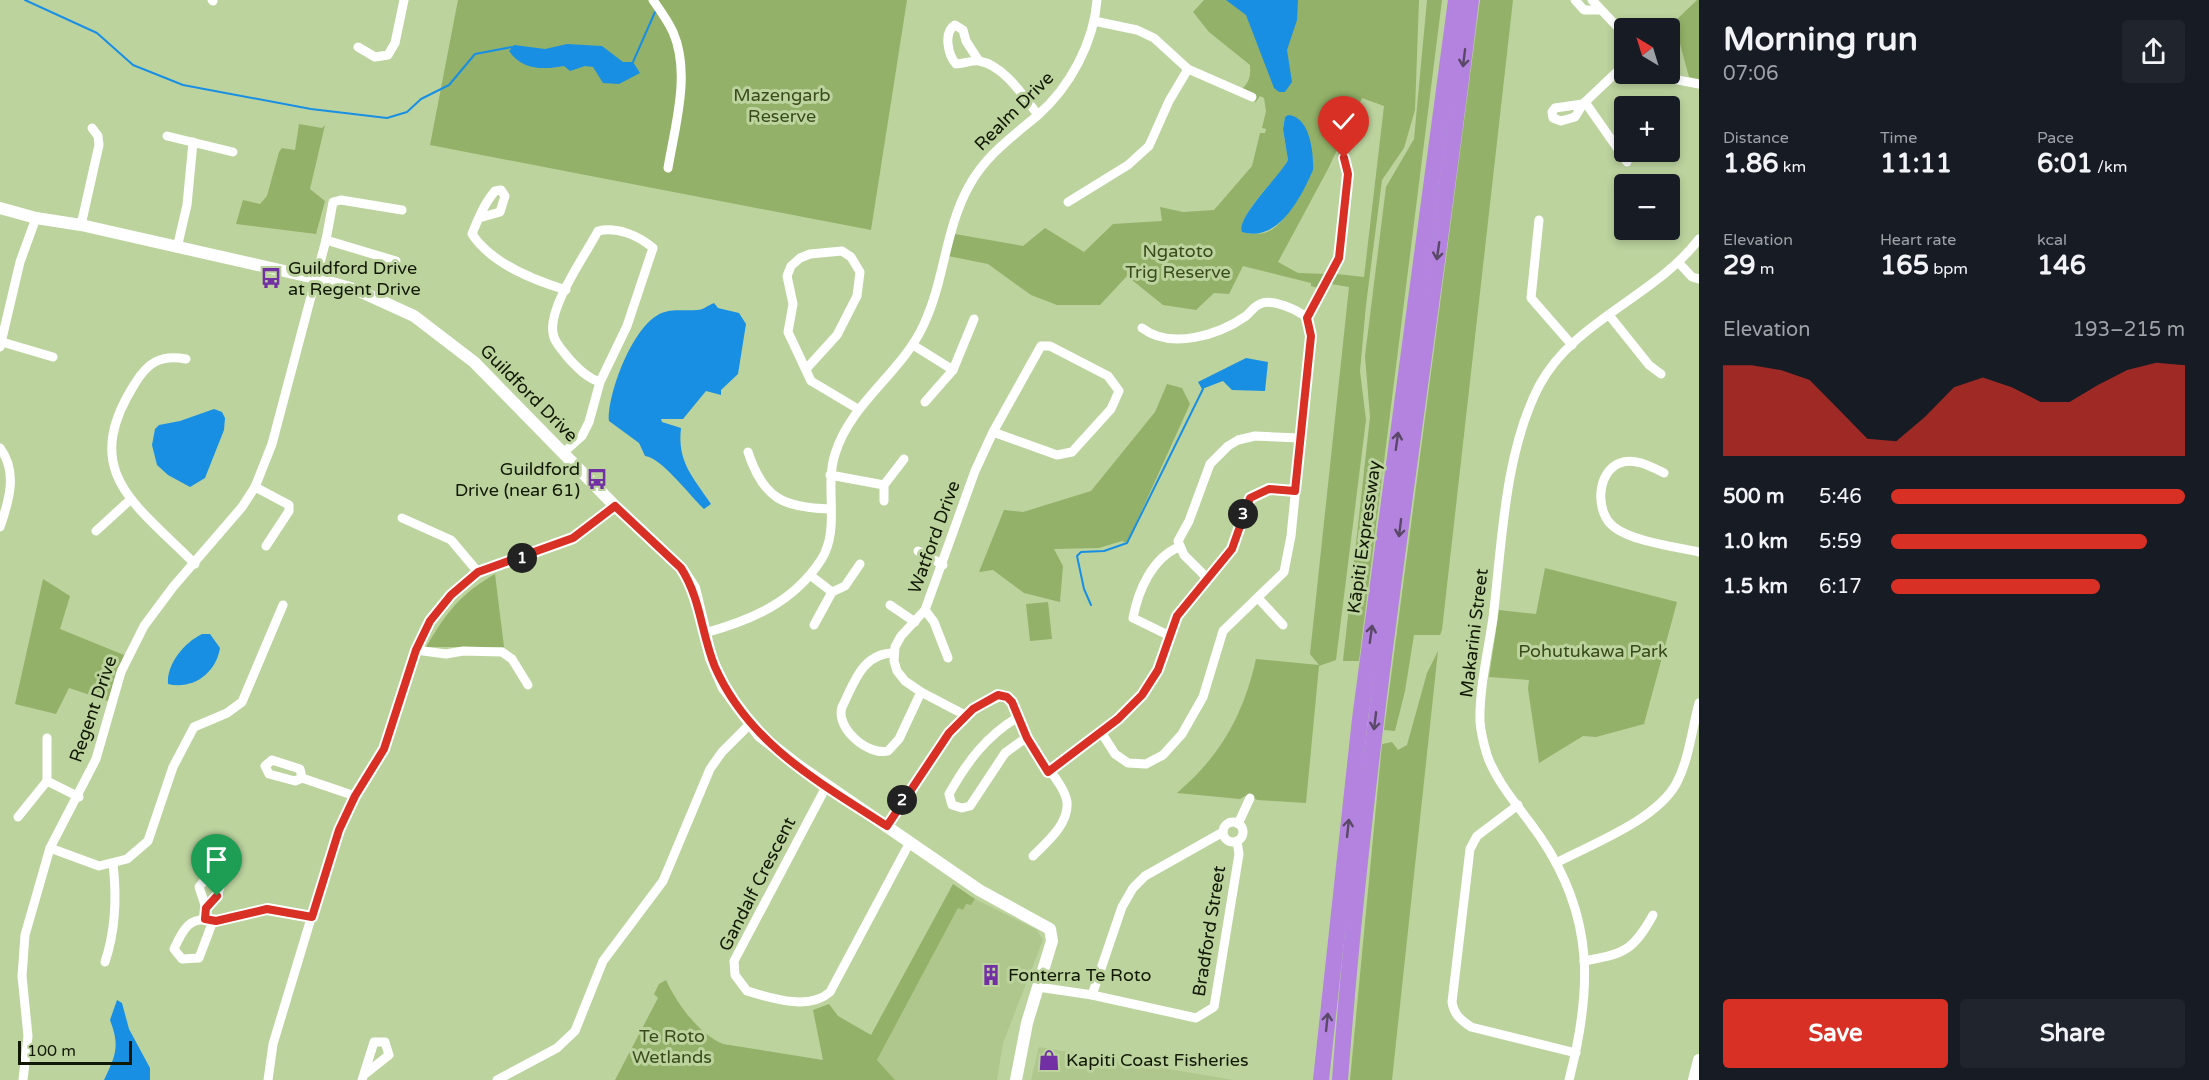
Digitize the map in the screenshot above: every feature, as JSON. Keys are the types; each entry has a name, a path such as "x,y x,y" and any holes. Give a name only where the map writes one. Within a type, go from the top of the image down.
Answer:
{"highway":[{"name":"Kāpiti Expressway","path":"1321,1077 1361,708 1456,0"},
{"name":"Kāpiti Expressway","path":"1340,1080 1350,939 1375,721 1471,0"}],"street":[{"path":"358,47 375,57 388,56 396,43 404,0"},
{"path":"653,0 674,33 680,64 680,98 668,168"},
{"name":"Realm Drive","path":"705,633 763,613 793,593 822,559 829,540 830,476 841,438 858,409 891,374 913,345 929,313 952,222 970,184 994,152 1038,115 1068,80 1087,42 1094,21 1096,0"},
{"path":"1575,0 1584,10 1601,10"},
{"path":"1592,0 1614,24"},
{"path":"1094,21 1137,30 1154,38 1188,69 1252,97"},
{"path":"979,61 1010,80 1038,115"},
{"path":"1068,202 1112,174 1149,146 1169,101 1188,69"},
{"path":"1614,74 1584,103 1614,144"},
{"path":"1680,80 1699,84"},
{"path":"81,225 99,145 98,136 92,128"},
{"path":"167,136 233,152"},
{"path":"177,248 187,205 194,142"},
{"path":"1307,318 1339,258 1348,174 1344,158"},
{"name":"Regent Drive","path":"23,1080 28,1036 22,976 25,936 50,848 96,759 121,672 132,649 173,587 242,507 255,487 272,444 326,240 333,202 341,200 402,210"},
{"name":"Guildford Drive","path":"0,208 36,218 81,225 315,278 386,302 414,316 445,338 474,362 615,506 681,568 694,588 705,633 724,688 750,724 770,745 979,890 1045,925 1052,932 1052,941 1038,987"},
{"path":"36,218 20,262 1,344 53,357"},
{"path":"479,218 472,234 478,244 529,278 566,290"},
{"path":"1539,220 1531,298 1572,345"},
{"path":"563,453 582,436 589,422 600,382 627,326 652,248 641,238 608,229 598,231 554,316 552,332 562,350 580,370 600,382"},
{"name":"Makarini Street","path":"1569,1080 1584,1013 1584,961 1577,918 1556,863 1496,774 1481,732 1481,710 1513,465 1521,433 1540,386 1572,345 1678,262 1699,239"},
{"path":"326,240 396,261"},
{"path":"807,368 837,335 857,296 860,272 850,257 842,251 832,250 803,256 791,266 787,276 793,304 788,332 815,384 858,409"},
{"path":"1678,262 1692,277 1699,279"},
{"path":"1101,732 1115,753 1128,763 1146,764 1162,755 1182,734 1203,697 1223,631 1284,572 1289,555 1311,336 1307,318 1297,310 1267,302 1258,304 1245,317 1235,322 1193,339 1173,338 1142,328"},
{"path":"1609,315 1648,365 1661,374"},
{"path":"925,402 954,370 974,319"},
{"path":"913,345 954,370"},
{"name":"Watford Drive","path":"894,653 897,641 925,610 943,566 975,471 993,432 1041,346 1050,346 1108,376 1119,391 1118,397 1104,416 1072,452 1065,455 1057,455 993,432"},
{"path":"186,358 170,356 158,359 144,369 120,407 111,435 112,463 119,481 131,499 195,564"},
{"path":"1207,578 1179,546 1178,541 1214,458 1228,446 1248,436 1299,438"},
{"path":"0,448 6,456 11,478 0,527"},
{"path":"747,452 760,481 780,501 804,508 830,509"},
{"path":"885,501 884,485 904,459"},
{"path":"1664,473 1628,461 1612,467 1605,479 1602,491 1606,518 1613,527 1625,534 1699,552"},
{"path":"830,476 884,485"},
{"path":"255,487 289,505 289,512 266,546"},
{"path":"1048,772 1129,710 1142,695 1158,670 1177,616 1232,549 1250,498 1269,489 1295,491"},
{"path":"96,531 131,499"},
{"path":"268,1080 273,1044 332,849 355,796 384,749 416,650 436,612 451,595 478,572 573,538 615,506"},
{"path":"402,518 452,540 478,572"},
{"path":"1170,636 1133,618 1141,586 1167,552 1179,546"},
{"path":"918,551 943,566"},
{"path":"814,625 832,592 844,586 860,564"},
{"path":"810,575 832,592"},
{"path":"1258,598 1283,625"},
{"path":"50,848 88,864 99,866 127,859 148,841 173,767 194,727 227,713 243,702 283,605"},
{"path":"890,605 915,622"},
{"path":"925,610 934,622 948,658"},
{"path":"416,650 446,654 463,651 502,652 512,659 528,685"},
{"path":"921,692 899,739 888,751 881,752 869,747 844,726 840,714 842,707 862,667 881,654 894,653 897,671 905,681 965,715"},
{"path":"887,826 903,798 928,767 941,742 965,715 991,698 1002,695 1007,697 1027,738 1063,791 1067,803 1063,821 1033,856"},
{"path":"1556,863 1638,820 1670,792 1683,766 1699,703"},
{"path":"1018,717 989,738 971,757 949,794 952,805 962,808 970,806 1005,753 1027,738"},
{"path":"497,1080 557,1048 576,1031 603,960 663,881 710,769 722,752 750,724"},
{"path":"18,818 47,781 47,738"},
{"path":"302,778 355,796"},
{"path":"47,781 78,797"},
{"name":"Gandalf Crescent","path":"827,786 734,961 735,975 747,992 806,1003 830,992 910,842"},
{"name":"Bradford Street","path":"1238,824 1250,798"},
{"path":"1518,805 1482,831 1470,849 1452,1002 1460,1020 1471,1027 1576,1053"},
{"name":"Bradford Street","path":"1092,995 1122,907 1133,888 1145,876 1223,832 1228,824 1238,824"},
{"name":"Bradford Street","path":"1038,987 1092,995 1196,1018 1214,1007 1239,854 1237,841 1243,833 1238,824"},
{"name":"Bradford Street","path":"1223,832 1229,841 1237,841"},
{"path":"105,962 112,941 117,903 113,864"},
{"path":"208,916 199,958 182,959 174,949 183,930 192,922 208,916 267,909 312,917"},
{"path":"1584,961 1617,955 1639,939 1653,915"},
{"path":"1016,1080 1038,987"},
{"path":"1694,1080 1699,1060"}],"shaded area":[{"path":"975,899 1037,930 1043,940 1003,1043 997,1080 895,1080 877,1060 958,908 966,904 971,905"},
{"path":"1039,1047 1233,1080 1031,1080"}],"green space":[{"name":"Mazengarb Reserve","path":"458,0 907,0 871,230 430,145"},
{"name":"Ngatoto Trig Reserve","path":"1204,0 1419,0 1415,110 1404,148 1382,180 1360,371 1366,420 1336,660 1319,666 1306,803 1258,800 1245,796 1240,799 1177,793 1206,764 1228,733 1244,699 1256,659 1319,665 1310,654 1349,287 1331,284 1337,274 1364,277 1384,106 1362,98 1328,169 1278,262 1298,273 1327,274 1318,288 1311,286 1311,283 1243,266 1229,294 1214,293 1196,310 1163,305 1127,276 1100,305 1057,305 1031,295 988,264 948,256 955,234 1023,246 1045,228 1084,252 1113,224 1162,221 1160,207 1183,212 1214,210 1252,166 1260,133 1265,133 1266,129 1262,128 1266,111 1264,98 1260,96 1255,103 1256,95 1240,91 1249,79 1250,65 1209,32 1193,12","holes":["1288,115 1310,147 1313,160 1310,176 1293,207 1274,228 1259,234 1242,232 1247,214 1288,160 1283,129 1285,117"]},
{"path":"1427,0 1442,0 1359,661 1343,661 1370,417 1365,356 1386,187 1414,139"},
{"path":"1480,0 1513,0 1442,630 1440,635 1414,635 1405,691 1395,731 1384,730"},
{"path":"1699,0 1699,79 1689,77 1680,44 1680,18 1678,18"},
{"path":"299,124 322,128 325,125 310,189 325,201 316,234 236,224 243,200 260,204 267,196 279,152 282,148 295,150"},
{"path":"1167,384 1182,388 1190,404 1127,543 1122,541 1099,548 1054,549 1063,566 1060,602 1024,593 993,570 979,572 1004,510 1023,512 1091,491 1155,412"},
{"name":"Pohutukawa Park","path":"1545,568 1677,602 1644,724 1596,737 1583,736 1539,763 1528,689 1529,680 1489,677 1499,610 1536,614"},
{"path":"495,574 504,647 426,647 455,605 472,589"},
{"path":"43,579 70,596 60,629 124,655 108,701 69,688 56,714 15,704"},
{"path":"1048,602 1052,639 1030,641 1026,604"},
{"path":"1438,651 1392,1080 1350,1080 1382,744 1392,742 1398,750 1407,745 1427,673"},
{"name":"Te Roto Wetlands","path":"953,884 975,899 971,905 966,904 963,910 958,908 877,1060 895,1080 615,1080 658,998 654,994 659,984 666,980 676,999 697,1026 723,1044 823,1060 813,1010 829,1004 838,1016 871,1035"}],"water":[{"path":"1226,0 1298,0 1297,20 1287,50 1292,82 1285,92 1279,92 1274,88 1246,15"},
{"path":"567,44 602,46 623,62 633,62 640,73 619,84 603,83 593,67 585,66 570,71 564,66 534,67 520,62 509,51 514,45 545,49"},
{"path":"1288,115 1295,117 1306,129 1313,155 1313,170 1295,205 1277,225 1255,234 1242,232 1242,225 1252,207 1288,160 1283,129 1285,117"},
{"path":"714,303 718,308 739,313 746,324 738,374 721,390 721,395 706,391 683,419 661,419 662,422 681,428 680,440 684,460 711,504 704,509 667,470 652,458 645,456 639,443 609,421 618,376 643,328 665,312 699,310"},
{"path":"1246,358 1268,362 1265,391 1232,390 1223,381 1202,389 1198,382"},
{"path":"214,409 222,412 225,418 224,430 205,478 190,487 168,475 157,465 152,445 155,429 159,425 180,421"},
{"path":"202,634 210,634 220,648 214,665 202,678 194,682 168,684 170,669 178,654 189,642"},
{"path":"117,1000 122,1003 129,1029 150,1068 150,1080 104,1080 116,1044 110,1020"}],"waterway":[{"path":"25,0 97,33 133,65 183,85 311,109 387,118 407,112 421,99 449,85 475,54 512,47"},
{"path":"633,62 655,12"},
{"path":"1091,605 1084,589 1077,556 1081,552 1104,551 1127,543 1203,389"}],"place":[{"name":"Guildford Drive at Regent Drive","path":"271,278"},
{"name":"Guildford Drive (near 61)","path":"597,479"},
{"name":"Fonterra Te Roto","path":"991,975"},
{"name":"Kapiti Coast Fisheries","path":"1049,1060"}],"route":[{"path":"217,896 206,908 205,919 216,921 267,909 312,917 339,830 355,796 384,749 416,650 430,621 451,595 478,572 530,556 573,538 615,506 681,568 694,588 711,658 724,688 759,735 827,786 887,826 903,798 928,767 941,742 965,715 998,695 1007,697 1012,702 1027,738 1048,772 1129,710 1142,695 1158,670 1177,616 1198,587 1225,560 1232,549 1250,498 1269,489 1295,491 1311,336 1307,318 1339,258 1348,174 1344,158"}]}
